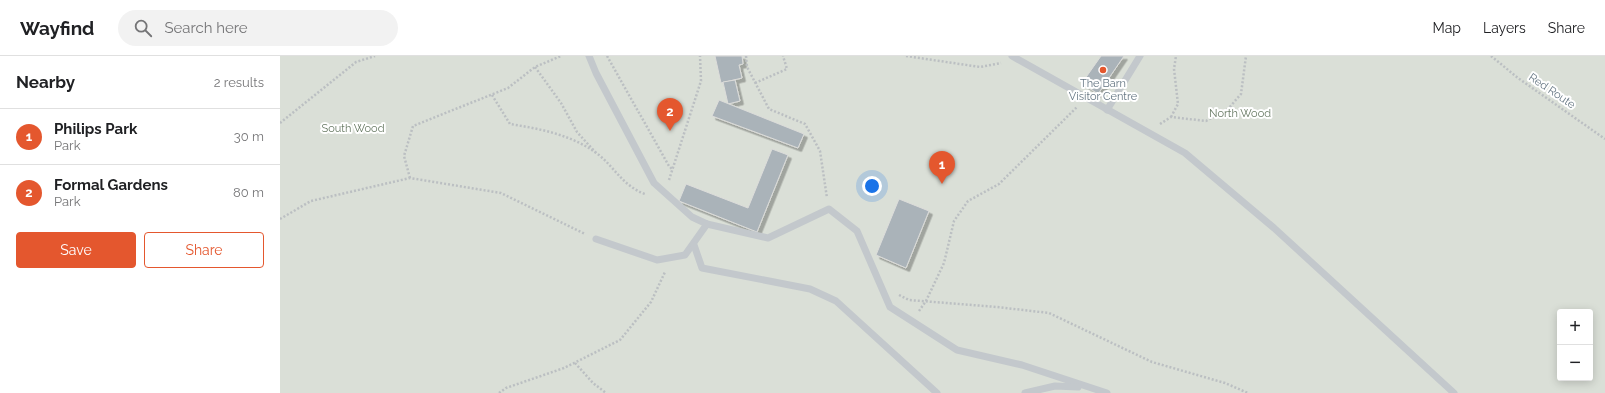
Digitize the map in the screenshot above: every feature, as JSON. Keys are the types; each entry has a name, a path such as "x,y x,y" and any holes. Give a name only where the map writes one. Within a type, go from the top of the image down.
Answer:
{"lane":[{"path":"589,56 596,73 654,183 692,217 707,224 768,238 829,209 857,232 890,307 911,321 957,350 1022,364 1107,393"},
{"path":"1012,56 1185,153 1274,228 1454,393"},
{"path":"1107,110 1140,56"},
{"path":"596,239 657,260 672,258 685,255 694,245 707,224"},
{"path":"694,245 702,268 810,289 836,301 937,393"},
{"path":"1025,393 1055,386 1086,387"}],"path":[{"path":"280,123 356,62 375,56"},
{"path":"410,178 404,156 413,126 508,88 535,67 561,56"},
{"path":"607,56 669,166 673,170 701,81 700,56"},
{"path":"746,56 747,67 769,109 805,124 820,152 829,209"},
{"path":"755,83 787,69 783,56"},
{"path":"906,56 980,67 1004,62 1012,56"},
{"path":"1148,133 1171,117 1178,104 1174,69 1176,56"},
{"path":"1171,117 1206,121 1228,108 1241,94 1246,56"},
{"name":"Red Route","path":"1491,56 1518,78 1605,139"},
{"path":"535,67 561,103 577,132 620,179 644,194 664,192"},
{"path":"492,95 510,124 547,130 576,142 599,155"},
{"path":"911,321 926,301 944,263 954,221 968,202 999,184 1079,105"},
{"path":"280,219 311,200 410,178 501,193 596,239"},
{"path":"499,393 506,388 564,368 620,340 651,302 672,258"},
{"path":"910,300 997,306 1050,313 1152,362 1225,383 1248,393"},
{"path":"575,363 593,383 606,393"}],"green space":[{"path":"280,56 1605,56 1605,393 280,393"}],"building":[{"path":"715,56 742,56 743,64 739,65 742,78 721,83"},
{"name":"The Barn Visitor Centre","path":"1101,56 1124,56 1098,94 1082,83"},
{"path":"735,80 740,101 728,104 723,82"},
{"path":"719,100 804,134 798,148 712,116"},
{"path":"772,149 788,155 757,232 679,201 686,184 748,208"},
{"path":"899,199 929,211 906,268 876,255"}],"place":[{"name":"The Barn Visitor Centre","path":"1103,70"},
{"name":"Formal Gardens","path":"670,131"},
{"name":"Philips Park","path":"942,184"}],"park label":[{"name":"North Wood","path":"1240,113"},
{"name":"South Wood","path":"353,128"}]}
